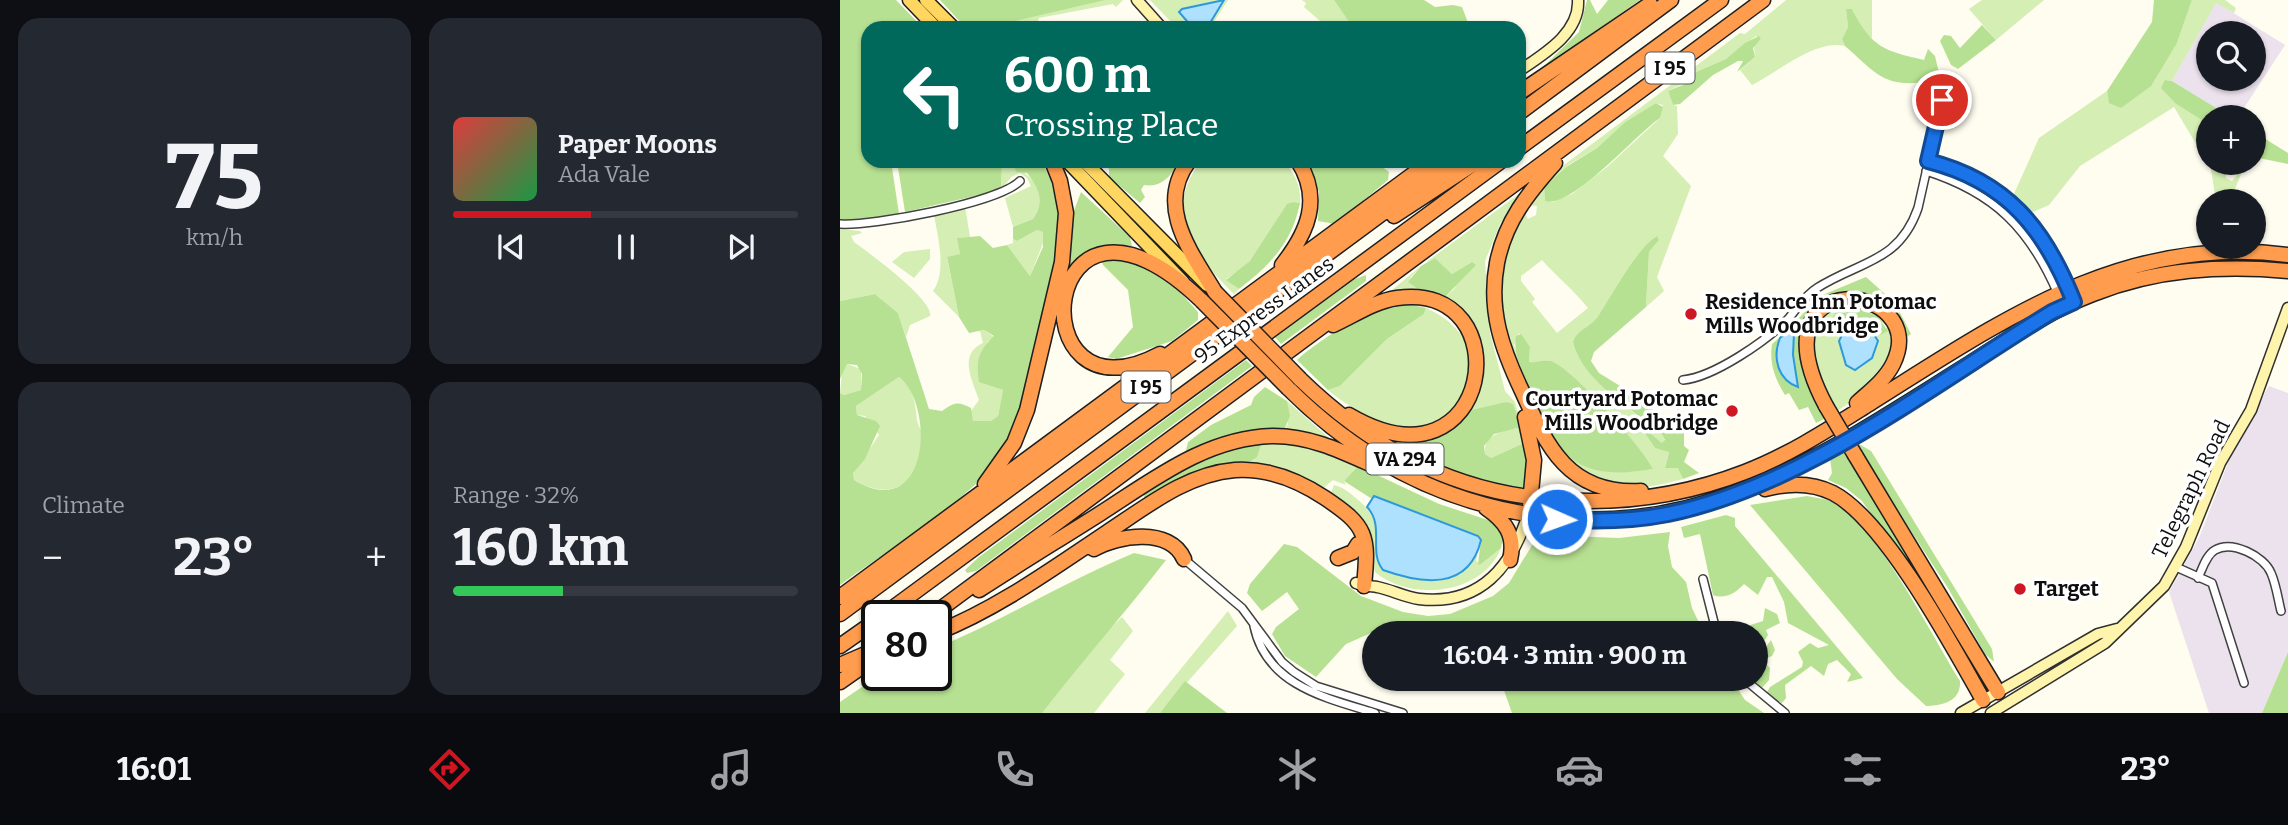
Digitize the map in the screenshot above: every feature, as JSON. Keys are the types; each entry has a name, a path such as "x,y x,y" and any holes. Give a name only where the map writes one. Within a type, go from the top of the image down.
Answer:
{"highway":[{"path":"1526,88 1657,0"},
{"name":"I 95","path":"1526,108 1671,0"},
{"path":"1526,143 1723,0"},
{"name":"I 95","path":"952,600 1763,0"},
{"path":"1526,132 1611,80"},
{"path":"1528,514 1533,450 1498,336 1494,304 1500,251 1517,209 1564,147"},
{"path":"935,526 993,474 1014,443 1027,411 1066,237 1064,195 1054,168"},
{"path":"1185,168 1177,184 1176,216 1183,239 1215,292"},
{"path":"1247,296 1282,266 1307,228 1311,192 1301,168"},
{"path":"840,597 1421,168"},
{"name":"I 95","path":"840,614 1444,168"},
{"path":"1267,299 1467,168"},
{"name":"95 Express Lanes","path":"904,600 1492,168"},
{"name":"VA 294","path":"1202,301 1294,384 1401,457 1462,482 1531,497 1611,501 1656,497 1709,485 1766,463 2063,289 2109,271 2175,256 2237,252 2288,255"},
{"path":"1189,339 1143,362 1122,366 1101,364 1078,350 1066,334 1061,318 1063,293 1071,276 1082,265 1099,256 1122,253 1165,270 1202,301"},
{"name":"VA 294","path":"1215,292 1344,438 1419,482 1482,505 1557,519 1607,520 1667,514 1710,503 1764,484 1808,461 2069,304 2118,285 2174,272 2237,267 2288,271"},
{"path":"1294,384 1382,430 1416,434 1445,425 1460,412 1471,394 1477,373 1477,355 1465,326 1447,308 1420,298 1387,300 1303,339"},
{"path":"1831,427 1875,387 1896,357 1897,338 1893,324 1883,310 1869,302 1852,298 1829,303 1816,313 1808,327 1807,357 1816,387 1826,406 1855,455 2004,703"},
{"path":"1505,355 1542,436 1555,456 1574,472 1598,485 1620,490 1709,485"},
{"path":"952,603 966,598 1191,457 1225,443 1274,436 1308,440 1335,447 1386,472 1419,482"},
{"path":"952,626 1046,573 1175,489 1222,472 1262,471 1292,479 1348,514 1363,531 1364,581"},
{"path":"1710,503 1793,484 1822,488 1850,503 1866,518 1905,572 1989,709"},
{"path":"1482,505 1499,517 1508,529 1512,544 1510,560"},
{"path":"1348,514 1358,544 1364,581"},
{"path":"1046,573 1106,543 1135,537 1168,544 1181,552 1184,559"},
{"path":"1338,558 1353,552 1358,544"},
{"path":"840,646 861,631"},
{"path":"840,665 861,656"},
{"path":"840,682 861,667"}],"main road":[{"path":"909,0 929,21"},
{"path":"926,0 947,21"},
{"path":"1137,0 1156,21"},
{"path":"1526,65 1566,34 1575,21 1578,0"},
{"name":"VA 294","path":"1074,168 1202,301"},
{"name":"VA 294","path":"1091,168 1215,292"},
{"name":"Telegraph Road","path":"1961,713 1989,709 2004,703 2098,634 2117,629 2154,598 2176,566 2211,481 2251,410 2288,308"},
{"path":"1364,581 1417,599 1448,598 1488,582 1510,560 1528,514"}],"street":[{"path":"1683,380 1698,377 1733,359 1786,321 1816,288 1862,268 1890,250 1912,223 1943,97 1948,89"},
{"path":"1928,161 1972,176 2012,203 2043,238 2069,304"},
{"path":"1926,171 1969,188 2012,219 2036,248 2063,289"},
{"path":"840,224 863,224 903,218 994,196 1011,189 1020,181"},
{"path":"2198,578 2209,555 2217,549 2231,546 2260,558 2271,572 2281,611"},
{"path":"1184,559 1231,597 1282,662 1310,683 1403,713"},
{"path":"2176,566 2212,583 2244,683"},
{"path":"1703,579 1714,621"},
{"path":"1254,625 1264,653 1288,678 1315,694 1375,713"},
{"path":"1758,691 1785,713"}],"shaded area":[{"path":"2216,2 2246,21 2205,21"},
{"path":"2266,33 2285,45 2266,74"},
{"path":"2196,38 2196,91 2255,91 2246,105 2211,105 2172,81"},
{"path":"2269,386 2288,393 2288,652 2262,713 2209,713 2169,592 2199,538 2235,445"}],"green space":[{"path":"840,0 896,0 916,21 861,21 861,168 892,168 899,214 865,220 840,220"},
{"path":"940,0 1105,0 1015,21 960,21"},
{"path":"941,0 1123,0 1116,7 1113,4 1039,18 1038,21 974,21"},
{"path":"1150,0 1228,0 1214,21 1170,21"},
{"path":"1302,0 1334,0 1348,21 1320,21 1304,7 1306,3"},
{"path":"1334,0 1424,0 1435,7 1462,7 1467,21 1348,21"},
{"path":"1587,0 1590,0 1597,14 1608,0 1640,0 1541,69 1579,32"},
{"path":"1786,0 1872,0 1872,38 1865,34 1852,9 1846,9 1848,27 1842,39 1845,46 1822,47 1810,52 1752,85 1740,70 1755,57 1754,46 1761,39 1756,36 1726,59 1696,72 1686,82 1668,91 1673,105 1677,106 1678,134 1663,156 1691,186 1657,277 1664,291 1646,307 1649,252 1659,240 1656,236 1639,255 1597,319 1577,335 1573,342 1586,369 1597,381 1661,433 1665,441 1662,443 1637,422 1655,448 1669,451 1665,468 1679,468 1683,479 1631,489 1599,484 1578,472 1559,452 1541,426 1515,367 1506,336 1502,307 1502,273 1509,246 1524,212 1528,219 1536,215 1537,206 1528,205 1556,171 1740,33 1745,34","holes":["1656,103 1663,105 1660,118 1607,167 1572,194 1553,202 1545,201 1544,187 1568,165 1597,148 1625,122","1542,260 1588,308 1557,333 1532,302 1535,299 1521,281 1521,276","1519,333 1530,347 1529,362 1551,361 1574,378 1622,428 1653,469 1619,472 1593,468 1572,458 1555,443 1532,400 1514,345"]},
{"path":"1982,0 2044,0 1996,40 1969,9"},
{"path":"2154,0 2192,0 2177,43 2151,86 2121,108 2109,103 2107,91 2152,22"},
{"path":"2192,0 2225,0 2236,8 2234,13 2216,3 2206,21 2196,21 2196,38 2172,81 2165,80 2176,104 2196,116 2196,144 2174,107 2080,166 2049,205 2031,213 2013,196 2039,138 2107,91 2110,103 2177,43"},
{"path":"1846,9 1852,9 1866,32 1889,50 1924,60 1928,49 1935,56 1939,73 1932,81 1903,83 1875,72 1845,46 1842,39 1848,27"},
{"path":"1982,25 1996,40 1958,69 1951,65 1940,41 1944,35 1951,36 1960,48"},
{"path":"1759,36 1761,39 1753,48 1755,57 1737,72 1743,61 1738,61 1713,75 1680,104 1673,105 1668,91 1685,84 1696,72 1726,59 1745,43"},
{"path":"2165,80 2172,81 2211,105 2196,105 2196,116 2176,104 2161,88"},
{"path":"1656,103 1663,107 1660,118 1604,168 1571,194 1556,201 1545,201 1544,187 1566,167 1597,148 1625,122"},
{"path":"2266,139 2288,153 2288,164 2266,159"},
{"path":"898,168 1002,168 1001,190 905,212"},
{"path":"1002,168 1015,168 1028,176 1039,195 1033,219 1013,227 1005,198 1031,186 1027,178 1020,173 1011,177 1001,190"},
{"path":"1015,168 1044,168 1058,200 1060,231 1051,285 1015,429 1004,451 971,488 928,523 840,585 840,393 844,395 861,390 862,374 857,365 847,364 840,379 840,301 875,294 898,313 929,409 942,411 953,404 959,404 971,408 973,421 991,421 998,416 1003,390 979,382 978,362 984,347 994,336 984,330 969,333 959,317 947,257 960,254 957,238 980,236 993,248 1007,245 1030,276 1043,247 1043,232 1037,230 1017,241 1013,239 1013,227 1033,219 1039,206 1035,184 1027,173 1016,172","holes":["899,377 911,392 918,412 921,434 918,456 911,475 898,487 879,490 854,480 853,473 865,459 880,426 876,421 857,415 856,406"]},
{"path":"1175,168 1161,182 1144,185 1141,190 1145,197 1140,203 1109,177 1109,169"},
{"path":"1197,168 1289,168 1298,185 1300,203 1294,202 1256,255 1226,279 1239,289 1234,294 1207,265 1188,233 1184,198 1189,180"},
{"path":"1311,168 1384,168 1389,172 1388,180 1335,224 1318,221 1319,192"},
{"path":"2212,175 2226,175 2232,181 2241,175 2235,189 2214,189"},
{"path":"1527,188 1500,224 1485,261 1490,333 1505,391 1515,402 1526,442 1491,458 1485,454 1485,447 1491,437 1521,427 1506,402 1465,415 1480,385 1482,361 1465,324 1455,309 1386,295 1421,266 1410,278 1444,298 1454,289 1472,262 1452,274 1435,258 1425,263"},
{"path":"1081,192 1130,237 1132,246 1095,249 1068,269 1072,216"},
{"path":"1300,203 1291,230 1270,262 1239,289 1226,280 1250,261 1287,204"},
{"path":"965,206 970,237 958,238 960,254 947,258 959,317 933,291 941,264 934,215"},
{"path":"840,229 860,231 862,233 851,236 854,242 922,299 930,316 910,325 906,337 898,313 875,294 840,301"},
{"path":"1037,230 1043,232 1045,238 1030,276 1007,245 1013,243 1013,239 1017,241"},
{"path":"1657,236 1659,240 1649,252 1646,307 1594,352 1591,361 1599,373 1638,397 1674,428 1678,413 1674,396 1676,398 1684,429 1684,446 1689,450 1684,462 1699,473 1683,479 1678,468 1665,468 1669,452 1655,448 1637,422 1662,443 1665,440 1661,433 1597,382 1578,356 1573,342 1577,334 1596,319 1641,250"},
{"path":"930,249 930,259 914,278 892,262 904,252"},
{"path":"1109,258 1136,261 1179,291 1198,312 1198,320 1172,341 1116,359 1108,357 1133,327 1128,290 1103,265 1102,262"},
{"path":"1435,258 1452,274 1472,262 1476,265 1444,298 1421,291 1408,282 1421,266"},
{"path":"1366,275 1366,281 1281,344 1275,337 1355,279"},
{"path":"1866,277 1895,303 1911,334 1905,338 1864,296 1808,322 1828,417 1816,423 1808,407 1799,410 1789,393 1785,395 1781,389 1772,364 1772,344 1790,328 1776,347 1783,376 1798,387 1793,355 1795,322 1820,296"},
{"path":"1408,304 1426,308 1424,314 1387,339 1340,386 1328,390 1297,360 1320,342 1365,316"},
{"path":"1837,305 1874,308 1892,329 1892,361 1861,395 1834,413 1810,345 1818,320","holes":["1868,311 1888,327 1877,335 1874,333 1878,341 1868,362 1859,369 1843,352 1840,342 1842,330 1833,329 1832,317"]},
{"path":"1857,307 1877,316 1888,331 1880,335 1871,330 1833,329 1832,318 1837,311"},
{"path":"1426,308 1454,326 1468,350 1469,377 1464,392 1447,416 1438,423 1415,431 1394,428 1369,417 1328,390 1340,386 1387,339 1424,314"},
{"path":"984,330 994,337 987,342 986,384 1003,390 998,416 991,421 973,422 971,411 979,400 969,361 975,348 983,343 980,331"},
{"path":"1521,334 1530,347 1529,362 1551,361 1574,378 1622,428 1653,469 1606,472 1588,468 1561,449 1540,415 1520,365 1515,343 1516,336"},
{"path":"1246,360 1252,366 976,571 967,573 965,570 979,557"},
{"path":"847,364 861,369 861,390 844,395 840,393 842,371"},
{"path":"899,377 913,396 923,441 916,468 910,478 902,485 881,490 854,480 853,473 879,435 865,416 857,415 856,406"},
{"path":"1265,387 1287,401 1290,416 1283,433 1185,454 1188,442 1211,425 1251,405 1254,397"},
{"path":"1287,401 1329,438 1329,442 1283,433 1288,424"},
{"path":"1506,402 1513,404 1521,427 1494,434 1484,446 1485,454 1491,458 1526,442 1527,487 1497,486 1460,475 1397,445 1398,440 1443,434 1472,410"},
{"path":"1256,443 1308,448 1358,466 1344,481 1346,485 1333,480 1322,489 1246,464"},
{"path":"1261,444 1257,457 1246,464 1147,500 1144,497 1145,492 1200,461 1229,450"},
{"path":"1859,444 1871,451 1876,459 1992,649 1994,662 1985,654 1948,588 1860,453"},
{"path":"1847,448 1912,558 1903,559 1862,501 1846,488 1828,480 1832,473 1830,459"},
{"path":"1358,466 1439,504 1491,521 1504,535 1501,548 1478,564 1481,540 1478,536 1374,496 1372,499 1344,481"},
{"path":"1334,485 1366,507 1375,524 1383,570 1417,580 1468,566 1478,554 1476,560 1480,565 1501,548 1492,564 1479,576 1462,584 1426,590 1407,588 1390,582 1375,572 1366,526 1356,512 1331,493"},
{"path":"1807,496 1838,505 1871,538 1888,561 1960,681 1958,693 1950,701 1926,706 1897,679 1750,505"},
{"path":"1726,515 1735,518 1735,526 1863,678 1847,682 1851,674 1837,660 1828,664 1824,676 1811,666 1785,685 1786,698 1782,703 1766,694 1770,687 1802,667 1803,662 1798,652 1810,643 1818,648 1829,645 1788,623 1784,602 1772,577 1767,577 1758,595 1744,584 1738,590 1722,597 1713,595 1700,534 1684,538 1681,527"},
{"path":"1670,532 1668,546 1672,567 1686,582 1698,621 1362,621 1362,637 1346,644 1316,677 1285,656 1272,634 1276,627 1299,609 1287,592 1262,611 1247,593 1250,584 1284,544 1297,547 1361,596 1403,612 1428,616 1450,614 1493,596 1509,583 1534,542 1545,535 1619,538"},
{"path":"1134,553 1166,560 1042,713 840,713 840,702 861,688 861,691 952,691 952,641"},
{"path":"1765,608 1777,614 1780,623 1768,629 1768,621 1763,621"},
{"path":"1228,611 1237,626 1160,713 1145,713"},
{"path":"1122,617 1133,631 1110,660 1125,674 1094,713 1041,713 1095,643"},
{"path":"1771,640 1775,650 1768,658 1768,644"},
{"path":"2288,652 2288,713 2262,713"},
{"path":"1185,681 1227,713 1160,713"},
{"path":"1504,691 1739,691 1745,700 1764,713 1512,713"}],"water":[{"path":"1224,0 1211,21 1187,21 1179,12 1182,9"},
{"path":"1849,321 1871,330 1878,341 1872,358 1855,370 1846,365 1839,341"},
{"path":"1791,330 1794,333 1793,355 1798,387 1781,374 1777,360 1780,338"},
{"path":"1374,496 1478,536 1481,540 1475,557 1455,576 1442,579 1413,578 1383,570 1377,555 1375,522 1367,507"}],"place":[{"name":"Residence Inn Potomac Mills Woodbridge","path":"1691,314"},
{"name":"Courtyard Potomac Mills Woodbridge","path":"1732,411"},
{"name":"Target","path":"2020,589"}],"route":[{"path":"1557,519 1607,520 1667,514 1710,503 1764,484 1883,418 2052,312 2074,302 2050,250 2022,212 1997,191 1972,176 1928,161 1942,100"}]}
